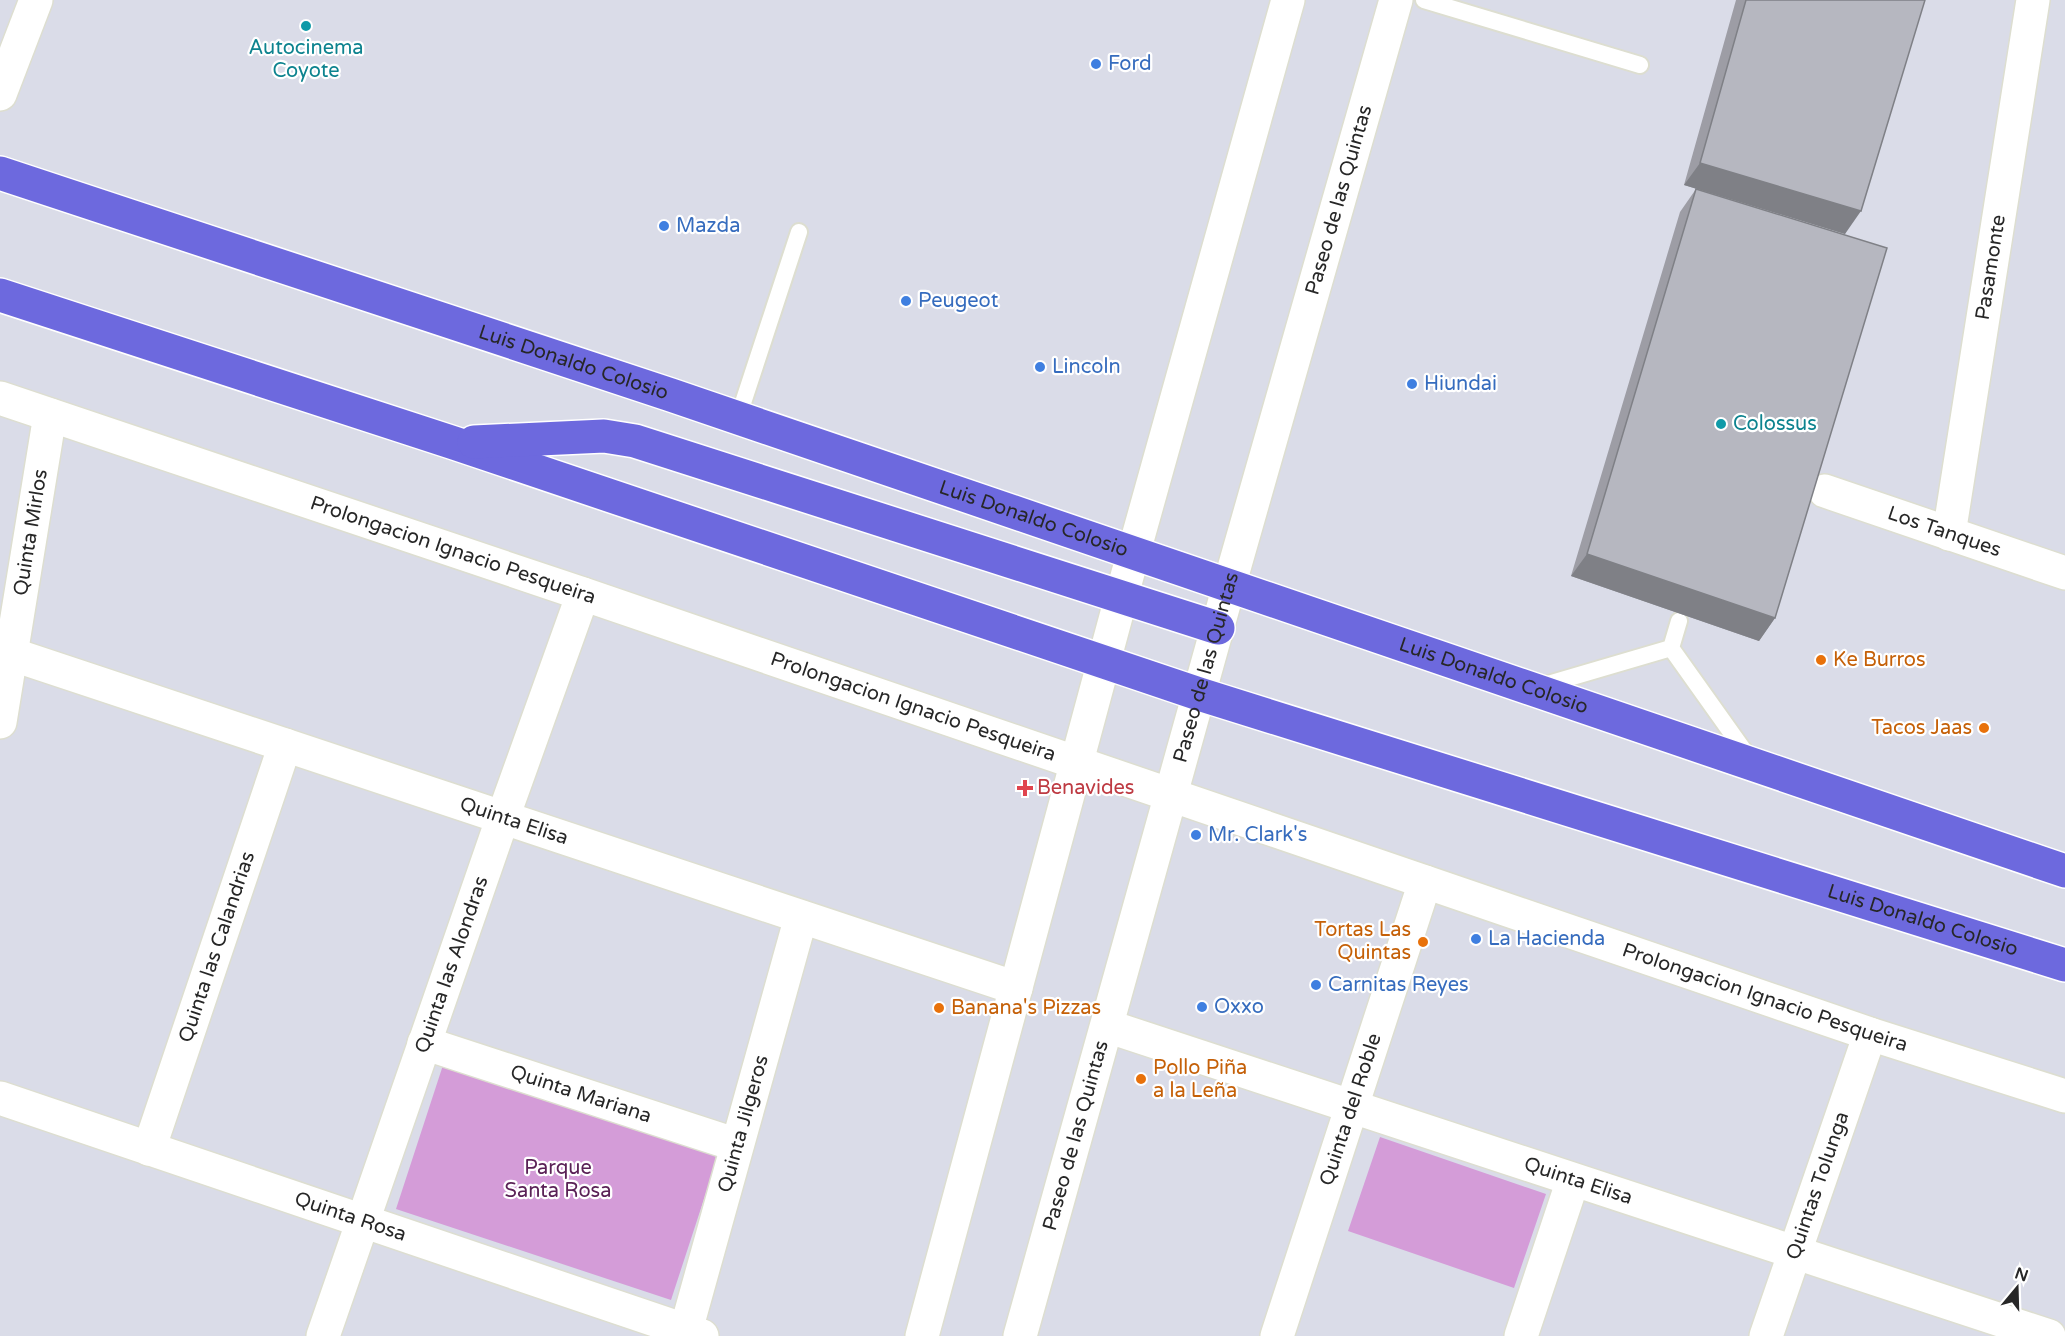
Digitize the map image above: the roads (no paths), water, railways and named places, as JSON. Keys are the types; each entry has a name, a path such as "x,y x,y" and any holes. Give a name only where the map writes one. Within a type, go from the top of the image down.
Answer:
{"main road":[{"name":"Luis Donaldo Colosio","path":"0,173 738,418 2065,871"},
{"name":"Luis Donaldo Colosio","path":"0,295 454,443 1199,694 2065,965"},
{"path":"454,443 604,436 635,441 1218,628"}],"street":[{"path":"0,94 36,0"},
{"path":"922,1336 1134,552 1288,0"},
{"name":"Paseo de las Quintas","path":"1020,1336 1229,586 1396,0"},
{"name":"Pasamonte","path":"1949,534 2033,0"},
{"name":"Prolongacion Ignacio Pesqueira","path":"0,398 583,594 1870,1034 2065,1096"},
{"name":"Quinta Mirlos","path":"0,722 50,415"},
{"name":"Los Tanques","path":"1825,491 2065,573"},
{"name":"Quinta las Alondras","path":"324,1336 424,1043 583,594"},
{"name":"Quinta Elisa","path":"11,654 1016,988"},
{"name":"Quinta las Calandrias","path":"149,1149 285,745"},
{"name":"Quinta del Roble","path":"1277,1336 1425,882"},
{"name":"Quinta Jilgeros","path":"694,1333 737,1145 801,917"},
{"name":"Quinta Elisa","path":"1107,1026 1794,1252 2017,1331 2049,1336"},
{"name":"Quintas Tolunga","path":"1766,1336 1870,1034"},
{"name":"Quinta Mariana","path":"424,1043 737,1145"},
{"name":"Quinta Rosa","path":"0,1098 694,1333"},
{"path":"1521,1336 1573,1180"}],"lane":[{"path":"1424,0 1640,65"},
{"path":"738,418 799,232"},
{"path":"1671,648 1679,621"},
{"path":"1531,688 1671,648"},
{"path":"1671,648 1754,765"}],"place":[{"name":"Autocinema Coyote","path":"306,26"},
{"name":"Ford","path":"1096,64"},
{"name":"Mazda","path":"664,226"},
{"name":"Peugeot","path":"906,301"},
{"name":"Lincoln","path":"1040,367"},
{"name":"Hiundai","path":"1412,384"},
{"name":"Colossus","path":"1721,424"},
{"name":"Ke Burros","path":"1821,660"},
{"name":"Tacos Jaas","path":"1984,728"},
{"name":"Benavides","path":"1025,788"},
{"name":"Mr. Clark's","path":"1196,835"},
{"name":"La Hacienda","path":"1476,939"},
{"name":"Tortas Las Quintas","path":"1423,942"},
{"name":"Carnitas Reyes","path":"1316,985"},
{"name":"Oxxo","path":"1202,1007"},
{"name":"Banana's Pizzas","path":"939,1008"},
{"name":"Pollo Piña a la Leña","path":"1141,1079"}],"park label":[{"name":"Parque Santa Rosa","path":"558,1180"}]}
